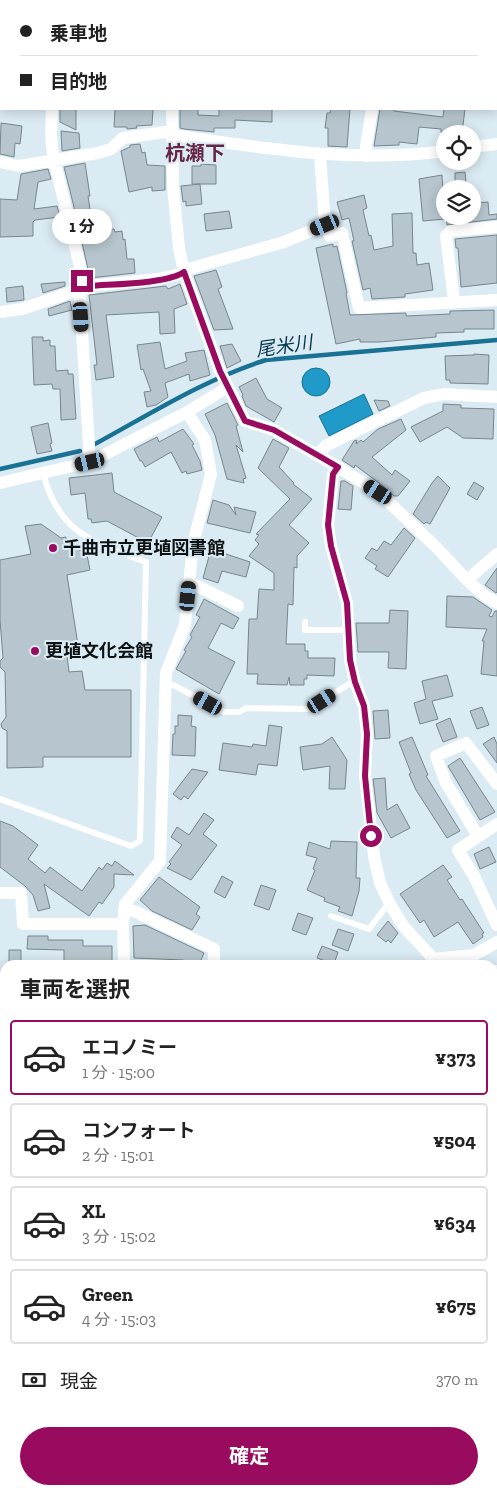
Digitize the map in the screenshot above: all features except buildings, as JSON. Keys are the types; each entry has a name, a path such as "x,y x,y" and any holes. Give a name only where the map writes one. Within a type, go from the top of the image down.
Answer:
{"street":[{"path":"52,110 51,135 55,161 81,271 80,299 90,462"},
{"path":"172,110 173,187 179,248 184,272 220,371 245,421 274,430 378,492 436,546 467,580 497,604"},
{"path":"366,156 372,110"},
{"path":"0,162 19,166 55,161 111,149 123,138 166,132 269,150 320,155 366,156 436,152"},
{"path":"481,146 497,144"},
{"path":"320,155 325,225 330,236 342,233 359,308 497,300"},
{"path":"0,312 22,309 90,286 158,280 180,274 188,269 284,242 325,225"},
{"path":"454,301 446,236 451,231 497,227"},
{"path":"0,483 90,462 187,412 227,385"},
{"path":"317,455 327,445 424,398 444,394 497,397"},
{"path":"124,960 123,924 125,904 160,861 164,684 166,673 185,625 192,544 210,474 205,440 187,412"},
{"path":"338,467 333,474 328,525 331,546 347,603 350,660 355,682 364,706 367,734 365,776 374,856 380,883 391,906 404,927 431,960"},
{"path":"467,580 497,554"},
{"path":"189,582 238,606"},
{"path":"478,836 446,783 436,756 466,743 497,784"},
{"path":"497,824 458,850 474,876 497,925"},
{"path":"0,893 21,893 23,924 123,924"},
{"path":"124,909 134,911 214,949 214,960"},
{"path":"445,960 474,955 497,942"}],"lane":[{"path":"0,799 131,846 140,841 146,562 96,544 67,523 56,505 43,473"},
{"path":"305,622 305,630 349,630"},
{"path":"164,684 173,684 225,712 239,712 246,708 309,709 355,682"},
{"path":"331,916 368,929 385,908 391,906"}],"water":[{"path":"316,368 326,372 330,382 326,392 316,396 306,392 302,382 306,372"},
{"path":"364,394 373,414 329,436 319,416"}],"waterway":[{"name":"尾米川","path":"95,444 200,387 266,360 497,340"},
{"name":"尾米川","path":"0,469 80,451"}],"place":[{"name":"千曲市立更埴図書館","path":"53,548"},
{"name":"更埴文化会館","path":"35,651"}],"district":[{"name":"杭瀬下","path":"195,153"}],"route":[{"path":"82,281 80,289 90,286 158,280 184,272 220,371 245,421 274,430 338,467 333,474 328,525 331,546 347,603 350,660 355,682 364,706 367,734 365,776 371,836"}]}
